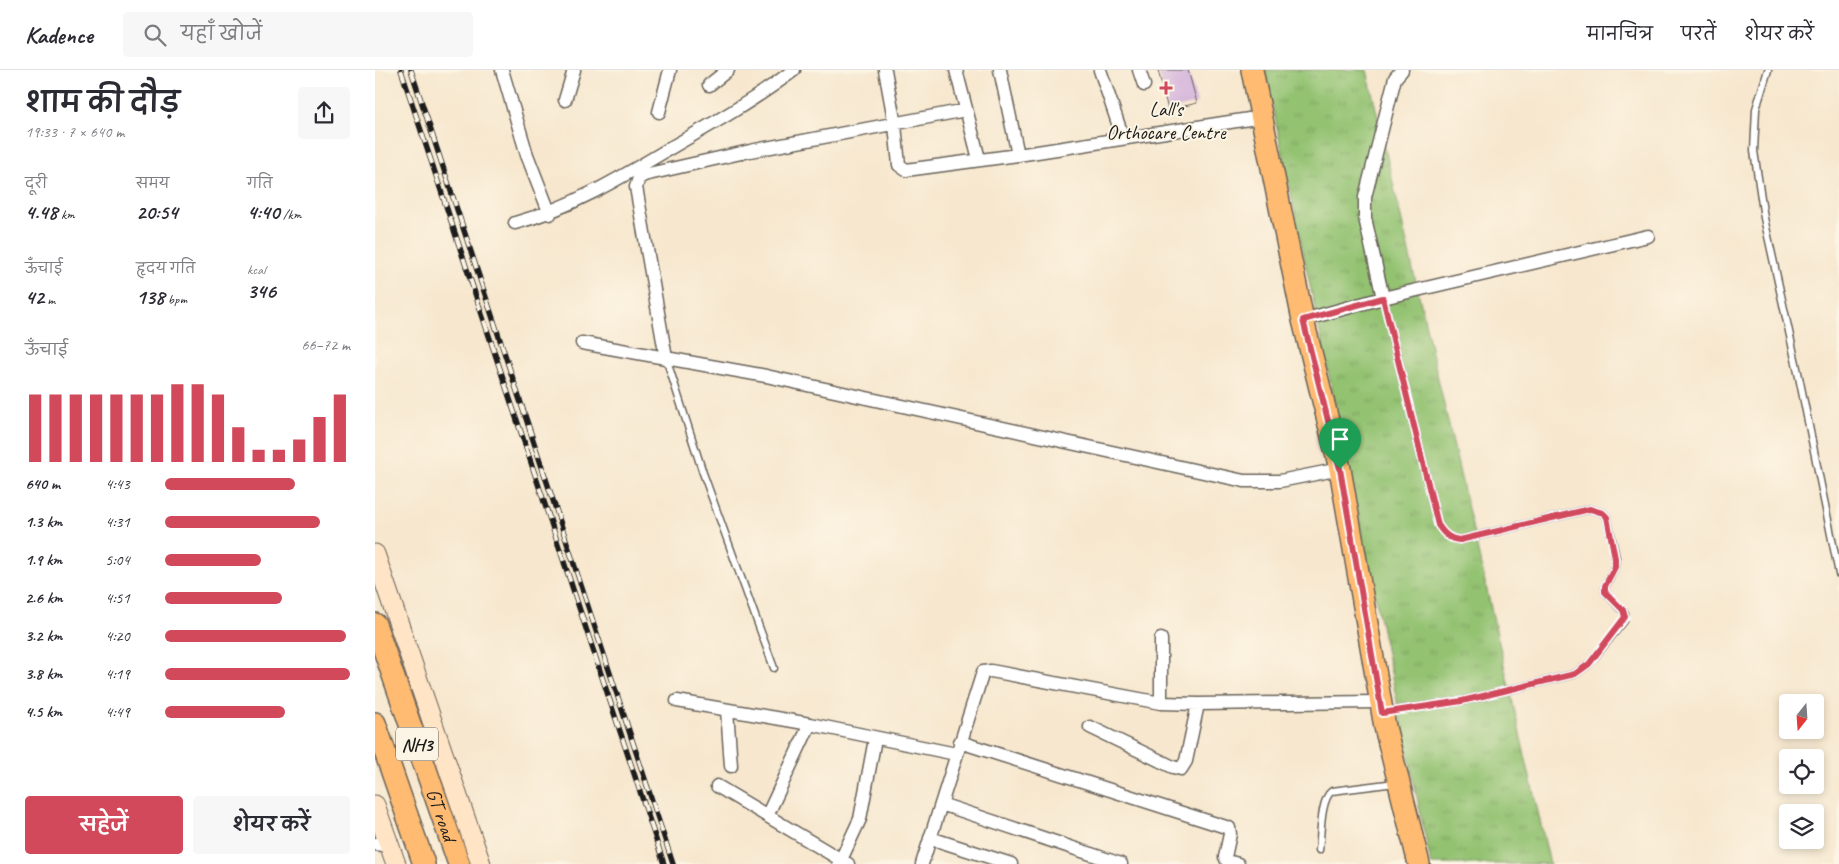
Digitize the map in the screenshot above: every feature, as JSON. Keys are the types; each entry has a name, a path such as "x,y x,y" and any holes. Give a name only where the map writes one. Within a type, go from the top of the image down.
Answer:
{"main road":[{"path":"1252,70 1303,320 1340,469 1381,708 1419,864"},
{"path":"375,554 481,864"},
{"name":"GT road","path":"375,624 459,864"},
{"name":"GT road","path":"375,723 424,864"},
{"path":"375,805 387,851"}],"street":[{"path":"502,70 527,155 550,214"},
{"path":"565,100 574,70"},
{"path":"659,112 669,70"},
{"path":"709,85 727,70"},
{"path":"515,223 550,214 645,163 737,109 794,70"},
{"path":"885,70 895,124 899,165 904,169 1018,155 1262,117"},
{"path":"955,70 979,159"},
{"path":"1000,70 1018,155"},
{"path":"1100,70 1123,138"},
{"path":"1139,70 1144,85"},
{"path":"1383,298 1365,218 1365,197 1395,78 1402,70"},
{"path":"666,358 636,187 639,178 644,175 750,152 966,110"},
{"path":"1303,320 1383,298 1648,236"},
{"path":"582,344 766,376 1244,481 1261,483 1280,481 1340,469"},
{"path":"1161,640 1161,703"},
{"path":"922,864 983,672 991,671 1161,703 1381,708"},
{"path":"677,701 811,724 875,739 958,748 1229,828 1230,834 1225,857 1227,861 1237,864"},
{"path":"1090,728 1173,768 1181,769 1186,761 1198,704"},
{"path":"727,710 731,766"},
{"path":"767,816 811,724"},
{"path":"717,786 843,863 860,819 875,739"},
{"path":"941,804 1121,864"},
{"path":"930,838 983,860 1011,864"}],"lane":[{"path":"1769,70 1755,109 1754,151 1764,218 1839,574"},
{"path":"1381,708 1462,701 1575,674 1589,664 1624,621 1625,613 1605,592 1605,586 1616,562 1609,521 1603,513 1590,509 1460,540 1454,539 1443,532 1438,525 1383,298"},
{"path":"666,358 703,473 775,668"},
{"path":"1319,850 1324,803 1328,794 1332,791 1399,783"}],"green space":[{"path":"1265,70 1367,70 1550,864 1431,864"}],"building":[{"path":"1158,70 1188,70 1197,103 1168,110"}],"railway":[{"path":"401,70 664,864"},
{"path":"411,70 673,864"}],"place":[{"name":"Lall's Orthocare Centre","path":"1166,88"}],"route":[{"path":"1383,298 1438,525 1443,532 1454,539 1460,540 1590,509 1603,513 1609,521 1616,562 1605,586 1605,592 1625,613 1624,621 1582,671 1568,677 1462,701 1382,713 1340,469 1303,320 1383,298"}]}
